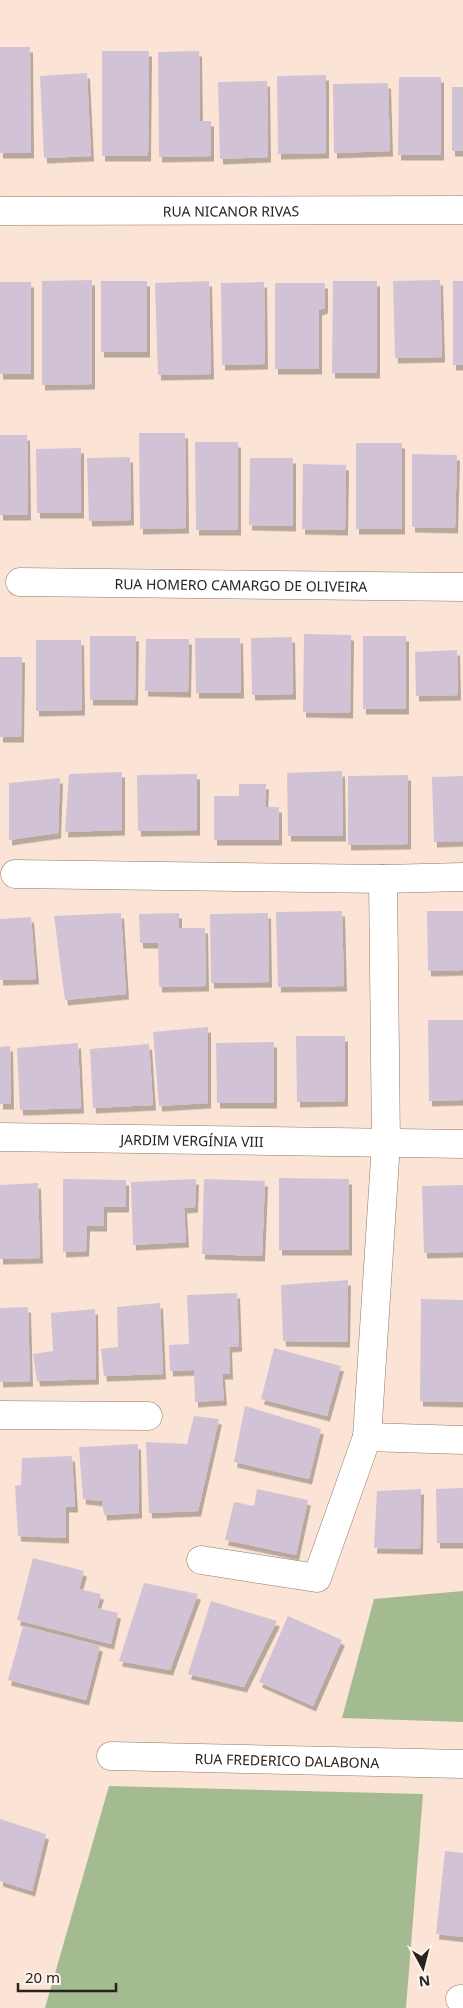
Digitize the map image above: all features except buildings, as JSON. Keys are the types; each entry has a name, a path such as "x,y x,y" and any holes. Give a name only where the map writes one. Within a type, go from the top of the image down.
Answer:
{"street":[{"name":"RUA NICANOR RIVAS","path":"0,210 463,210"},
{"name":"RUA HOMERO CAMARGO DE OLIVEIRA","path":"20,582 463,587"},
{"path":"15,874 383,879 463,878"},
{"path":"201,1560 317,1578 367,1437 386,1144 383,879"},
{"name":"JARDIM VERGÍNIA VIII","path":"0,1137 463,1144"},
{"path":"0,1415 148,1416"},
{"path":"367,1437 463,1440"},
{"name":"RUA FREDERICO DALABONA","path":"111,1756 463,1764"}],"green space":[{"path":"463,1591 463,1722 342,1718 374,1599"},
{"path":"109,1786 423,1794 406,2008 45,2008"}]}
